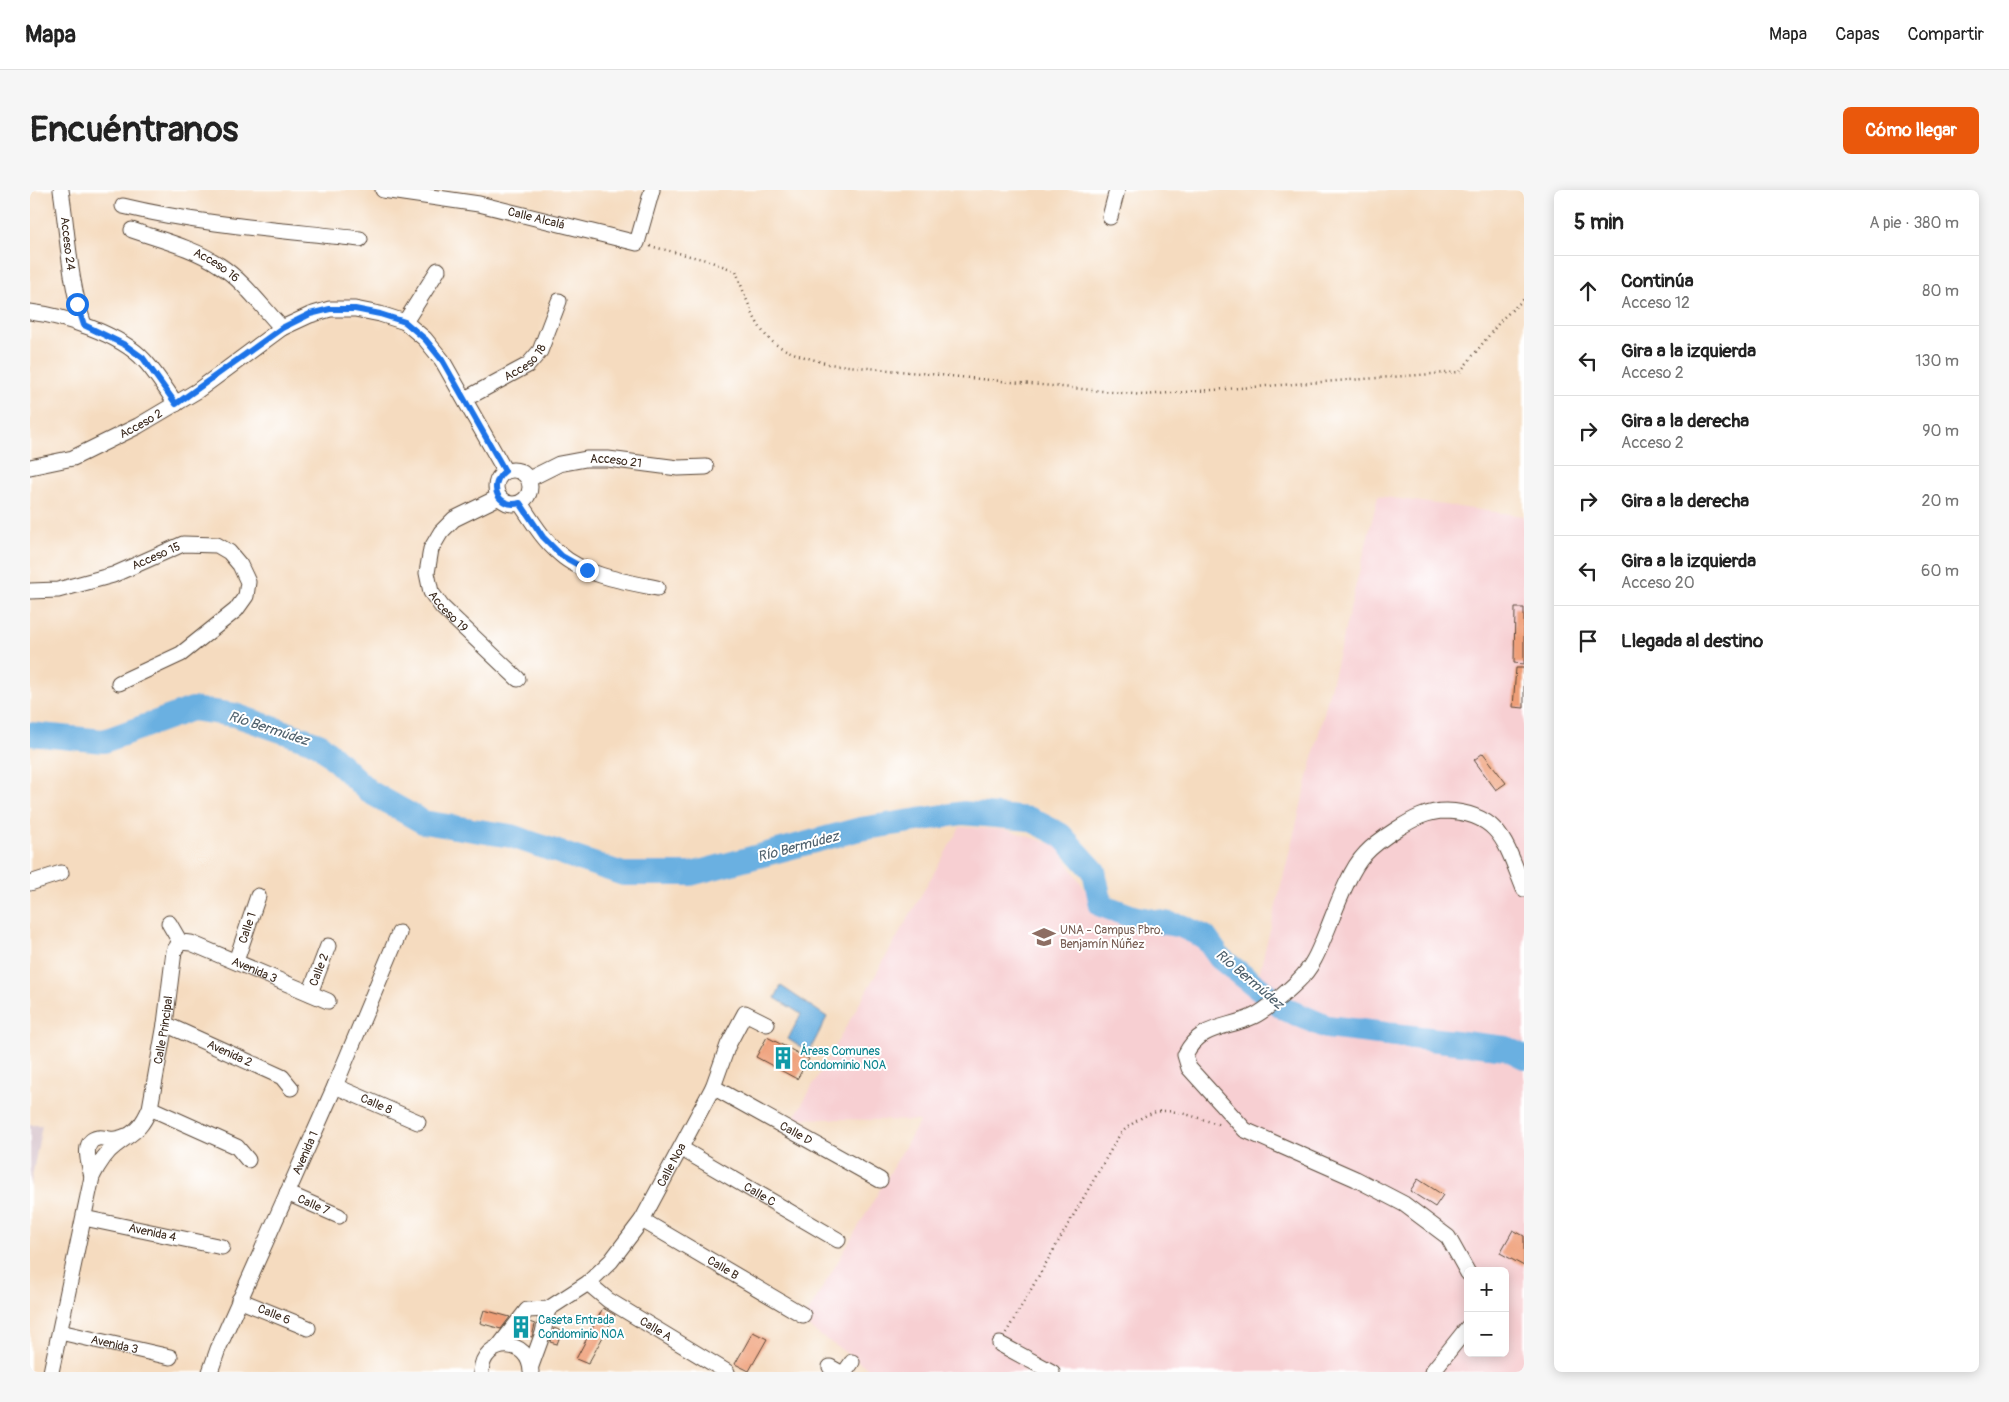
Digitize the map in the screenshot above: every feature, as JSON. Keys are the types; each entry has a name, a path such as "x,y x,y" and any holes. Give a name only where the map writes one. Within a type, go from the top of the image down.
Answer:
{"street":[{"name":"Acceso 24","path":"61,190 71,271 77,304 84,325"},
{"name":"Calle Alcalá","path":"383,190 479,204 637,242"},
{"path":"637,242 652,190"},
{"path":"1110,217 1117,190"},
{"path":"123,206 228,226 360,239"},
{"path":"154,238 158,214"},
{"name":"Acceso 16","path":"132,230 200,254 219,265 238,281 282,328"},
{"path":"405,322 438,270"},
{"name":"Acceso 18","path":"465,399 528,365 540,351 559,301"},
{"name":"Acceso 2","path":"30,466 73,458 138,426 176,404 282,328 310,314 330,309 355,309 405,322 425,339 442,360 505,471"},
{"path":"30,312 84,325 125,345 143,358 176,404"},
{"name":"Acceso 21","path":"529,479 559,464 586,459 608,459 678,468 706,467"},
{"path":"505,471 521,471 529,479 529,496 520,503 508,504 499,497 496,486 497,480 505,471"},
{"name":"Acceso 19","path":"499,497 454,519 441,532 431,549 427,573 431,592 442,607 518,679"},
{"path":"520,503 543,537 562,556 587,570 625,582 657,588"},
{"name":"Acceso 15","path":"30,591 58,590 113,575 183,544 217,545 229,552 240,565 248,582 246,596 236,610 181,654 119,683"},
{"path":"1465,1267 1448,1237 1404,1204 1356,1179 1245,1130 1189,1068 1185,1055 1190,1044 1203,1033 1255,1016 1299,980 1311,966 1318,953 1345,888 1364,855 1386,835 1416,816 1440,811 1462,812 1483,818 1496,829 1508,848 1524,889"},
{"path":"30,883 61,873"},
{"name":"Calle 1","path":"236,961 258,896"},
{"path":"169,923 180,942"},
{"name":"Avenida 1","path":"210,1372 239,1300 335,1086 399,933"},
{"name":"Avenida 3","path":"180,942 191,943 328,1001"},
{"name":"Calle Principal","path":"51,1372 92,1177 106,1155 115,1146 132,1135 144,1120 150,1108 165,1024 174,951 180,942"},
{"name":"Calle 2","path":"310,993 328,946"},
{"name":"Calle Noa","path":"480,1372 486,1356 499,1346 528,1310 548,1309 588,1283 611,1261 642,1220 682,1149 713,1087 728,1045 745,1013 767,1024"},
{"name":"Avenida 2","path":"165,1024 282,1077 291,1088"},
{"name":"Calle 8","path":"335,1086 418,1122"},
{"name":"Calle D","path":"713,1087 880,1180"},
{"path":"150,1108 237,1148 248,1160"},
{"name":"Calle C","path":"682,1149 838,1240"},
{"name":"Calle 7","path":"287,1193 339,1216"},
{"name":"Avenida 4","path":"84,1218 222,1247"},
{"name":"Calle B","path":"642,1220 803,1315"},
{"name":"Calle A","path":"588,1283 608,1300 727,1372"},
{"name":"Calle 6","path":"239,1300 308,1328"},
{"path":"531,1369 548,1309"},
{"name":"Avenida 3","path":"60,1332 170,1357"},
{"path":"1432,1372 1464,1332"},
{"path":"1000,1344 1052,1372"},
{"path":"499,1346 516,1347 528,1358 531,1369"}],"path":[{"path":"637,242 706,260 736,271 757,323 772,342 793,353 828,364 1143,395 1460,372 1502,319 1524,299"},
{"path":"1000,1344 1120,1134 1134,1121 1150,1113 1168,1110 1224,1126"}],"shaded area":[{"name":"UNA - Campus Pbro. Benjamín Núñez","path":"1378,496 1524,516 1524,1372 874,1372 802,1323 920,1121 794,1118 960,827 1008,830 1056,845 1098,909 1129,921 1180,931 1200,942 1216,967 1254,994"},
{"path":"30,1125 42,1125 30,1187"}],"water":[{"path":"781,986 827,1017 809,1052 788,1039 801,1014 775,998"}],"building":[{"path":"1515,608 1524,608 1524,664 1514,663"},
{"path":"1516,668 1524,668 1524,708 1513,707"},
{"path":"1483,753 1506,783 1496,790 1474,760"},
{"name":"Áreas Comunes Condominio NOA","path":"767,1037 809,1059 797,1079 756,1057"},
{"path":"1418,1179 1443,1195 1435,1207 1410,1191"},
{"path":"1513,1230 1524,1236 1524,1266 1500,1253"},
{"path":"603,1308 615,1315 588,1364 576,1359"},
{"path":"484,1310 510,1317 501,1329 480,1323"},
{"path":"529,1322 535,1324 532,1337 520,1334"},
{"path":"554,1328 562,1331 557,1344 550,1342"},
{"path":"753,1332 767,1339 749,1371 735,1364"}],"waterway":[{"name":"Río Bermúdez","path":"30,734 104,741 192,709 235,715 319,744 368,791 423,822 511,836 623,874 691,874 860,829 963,813 1030,819 1061,835 1094,871 1101,905 1133,917 1181,926 1205,937 1220,958 1287,1010 1327,1027 1506,1048 1524,1057"}],"place":[{"name":"UNA - Campus Pbro. Benjamín Núñez","path":"1044,937"},
{"name":"Áreas Comunes Condominio NOA","path":"783,1058"},
{"name":"Caseta Entrada Condominio NOA","path":"521,1327"}],"route":[{"path":"77,304 84,325 125,345 143,358 176,404 197,391 282,328 310,314 330,309 355,309 405,322 425,339 442,360 505,471 497,480 496,492 499,497 508,504 520,503 543,537 562,556 587,570"}]}
